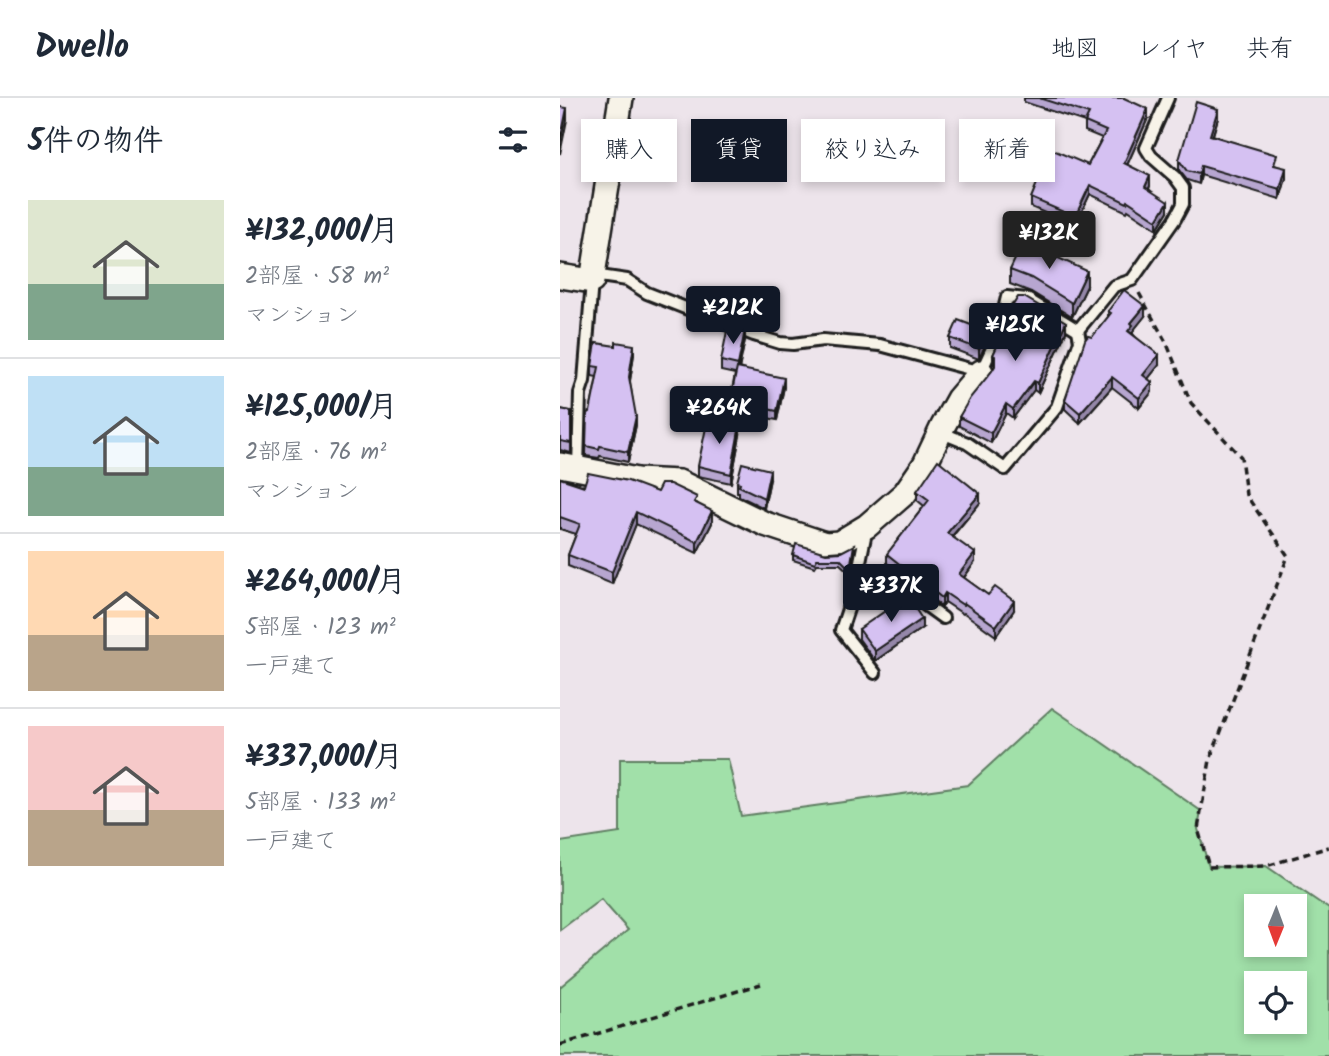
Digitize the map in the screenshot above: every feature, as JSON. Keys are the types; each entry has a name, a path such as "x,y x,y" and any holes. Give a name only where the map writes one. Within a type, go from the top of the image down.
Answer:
{"street":[{"path":"560,276 592,278 621,98"},
{"path":"569,466 637,480 679,482 765,524 825,544 839,543 867,526 905,493 925,464 958,399 981,372"}],"lane":[{"path":"1078,330 1114,286 1132,280 1183,204 1183,187 1146,148 1168,98"},
{"path":"569,466 584,381 592,278 628,280 647,293 780,343 823,340 880,345 981,372 998,335 1007,297 1027,299 1078,330 1080,341 1057,407 1005,469 967,443 940,432"},
{"path":"867,526 855,591 841,631 875,673"},
{"path":"855,591 874,596 892,581 943,618"}],"path":[{"path":"1132,280 1167,344 1191,403 1241,457 1246,495 1288,556 1210,760 1198,829 1209,867 1266,866 1329,848"},
{"path":"560,1045 761,984"}],"green space":[{"path":"1052,708 1201,811 1198,829 1209,867 1266,866 1329,909 1329,1056 560,1056 560,987 628,930 601,899 560,930 560,842 620,833 620,759 728,759 741,816 968,785"}],"building":[{"path":"1039,98 1124,98 1148,109 1124,163 1150,176 1145,187 1168,202 1157,220 1128,201 1127,203 1090,185 1075,217 1031,198 1038,182 1055,182 1055,151 1088,165 1106,131 1085,122 1089,114"},
{"path":"1196,102 1218,109 1210,135 1277,155 1274,165 1286,168 1280,189 1201,166 1199,174 1187,171 1179,160"},
{"path":"560,107 567,108 560,143"},
{"path":"1023,242 1087,271 1072,303 1031,278 1010,270"},
{"path":"1124,290 1145,306 1128,331 1159,355 1143,375 1152,382 1139,398 1112,377 1080,413 1065,400 1085,340 1088,336 1092,337 1111,313 1108,311"},
{"path":"1018,297 1024,297 1066,322 1038,383 1034,381 1013,409 1006,404 991,433 959,417 995,366 993,355 1010,310"},
{"path":"958,320 987,331 979,349 950,338"},
{"path":"728,326 745,330 738,365 721,361"},
{"path":"616,342 634,345 629,377 636,416 628,452 586,446 587,413 590,412 599,367 592,366 596,343 616,346"},
{"path":"737,368 784,378 777,411 730,401"},
{"path":"560,409 571,411 571,443 560,441"},
{"path":"708,418 740,425 731,474 698,466"},
{"path":"938,460 980,494 947,533 975,553 959,574 988,595 995,587 1014,601 996,626 945,593 942,598 887,554 929,500 917,491"},
{"path":"742,463 770,470 764,498 739,486 740,483 737,482"},
{"path":"588,473 628,481 657,492 661,484 670,484 697,497 694,502 712,511 697,542 636,512 612,572 568,555 580,524 560,517 560,478 584,486"},
{"path":"796,544 826,553 841,552 854,545 850,569 840,559 817,559 815,563 793,555"},
{"path":"907,596 922,619 875,651 859,629"}]}
